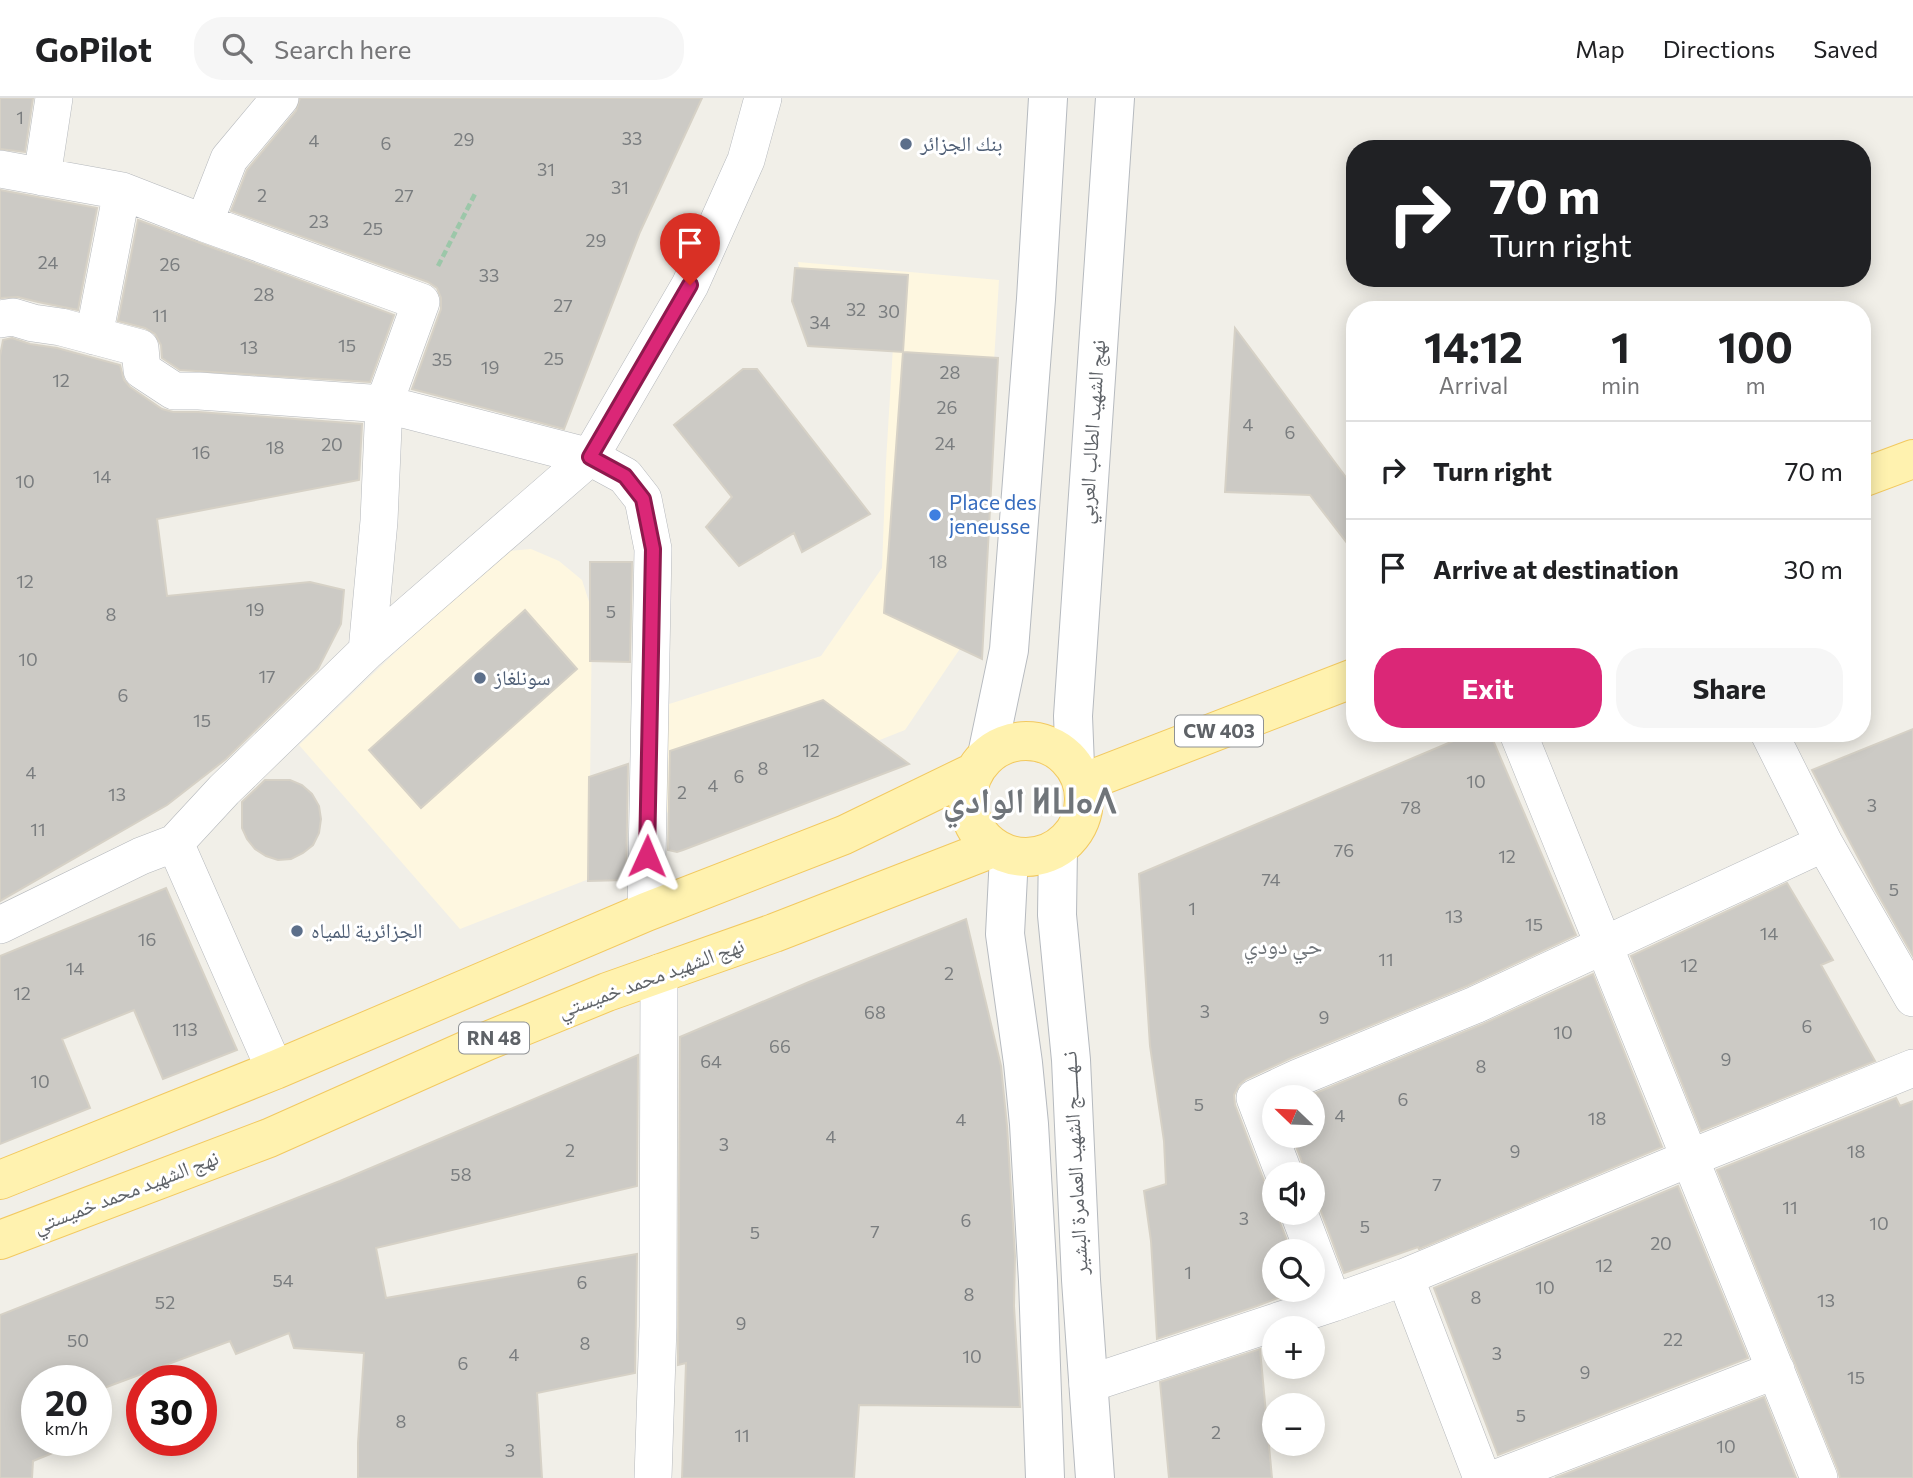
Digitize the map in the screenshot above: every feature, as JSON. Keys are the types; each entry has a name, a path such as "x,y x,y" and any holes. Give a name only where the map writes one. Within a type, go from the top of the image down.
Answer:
{"main road":[{"path":"981,763 1005,744 1024,741 1043,743 1061,752 1079,775 1084,802 1081,820 1072,835 1058,848 1042,856 1026,858 1001,852 978,834 968,814 968,792 981,763 1009,650 1036,299 1048,98"},
{"name":"نهج الشهيد الطالب العربي","path":"1079,775 1073,716 1115,98"},
{"path":"1871,474 1913,458"},
{"name":"CW 403","path":"1079,775 1346,681"},
{"name":"RN 48","path":"0,1180 275,1070 646,912 844,835 981,763"},
{"name":"نــهـــــج الشهيد العمامرة البشير","path":"1058,848 1057,915 1071,1060 1081,1280 1095,1478"},
{"name":"نهج الشهيد محمد خميستي","path":"0,1240 269,1138 487,1041 659,973 1001,852"},
{"name":"نــهـــــج الشهيد العمامرة البشير","path":"1001,852 1005,934 1030,1124 1045,1478"}],"street":[{"path":"42,177 54,98"},
{"path":"204,223 229,159 280,98"},
{"path":"0,925 141,856 175,843 224,790 367,650 590,457 690,285 746,160 763,98"},
{"path":"0,169 122,191 421,302 384,404 379,520 367,650"},
{"path":"94,336 122,191"},
{"path":"0,319 13,317 141,348 142,370 174,391 384,404 590,457 625,476 643,499 653,549 646,912"},
{"path":"1522,742 1819,1478"},
{"path":"1774,742 1824,843 1913,998"},
{"path":"175,843 275,1070"},
{"path":"1279,1162 1255,1098 1475,1005 1824,843"},
{"path":"653,1478 658,1326 659,973"},
{"path":"1088,1384 1405,1277 1690,1158 1913,1069"},
{"path":"1304,1225 1333,1303"},
{"path":"1405,1277 1482,1478"},
{"path":"1497,1478 1776,1370"}],"path":[{"path":"421,302 476,192"}],"shaded area":[{"name":"Place des jeneusse","path":"798,262 999,280 978,622 905,730 690,815 669,816 662,800 666,705 821,656 882,568 895,313 805,302"},
{"name":"سونلغاز","path":"531,549 559,561 582,580 592,611 589,879 460,929 299,745 481,570 507,551"}],"building":[{"path":"0,98 33,98 25,152 0,149"},
{"path":"300,98 702,98 640,232 564,429 412,389 441,309 437,288 428,282 231,211 247,170 296,111"},
{"path":"0,190 97,208 78,310 18,297 0,298"},
{"path":"138,220 394,315 370,382 180,370 162,358 161,345 155,334 145,328 118,321"},
{"path":"795,268 908,275 903,352 808,346 792,301"},
{"path":"1235,328 1346,477 1346,542 1310,495 1225,492"},
{"path":"12,338 120,365 124,380 130,387 162,409 173,412 362,424 359,480 157,519 167,596 310,582 344,590 341,624 318,669 226,759 167,805 0,901 0,356 3,340"},
{"path":"903,352 998,358 982,659 884,613"},
{"path":"743,369 757,369 870,514 802,552 794,533 739,566 706,527 732,497 674,425"},
{"path":"590,562 632,562 630,662 590,661"},
{"path":"525,610 577,669 421,808 369,750"},
{"path":"823,700 909,764 683,850 668,850 670,751"},
{"path":"1913,729 1913,956 1812,770"},
{"path":"1451,742 1494,742 1576,935 1467,986 1291,1058 1239,1085 1234,1095 1235,1105 1262,1176 1262,1225 1281,1225 1286,1239 1262,1239 1262,1302 1268,1302 1157,1339 1151,1241 1144,1191 1166,1184 1164,1141 1150,1046 1139,874"},
{"path":"628,764 626,880 588,881 589,777"},
{"path":"265,780 290,780 302,785 312,794 319,806 319,833 313,845 291,859 278,860 266,856 255,849 242,828 242,802"},
{"path":"1787,883 1833,960 1821,965 1875,1061 1701,1131 1631,956"},
{"path":"166,888 237,1050 163,1079 134,1010 62,1039 90,1108 0,1144 0,956"},
{"path":"966,919 1001,1066 1015,1256 1014,1306 1020,1407 859,1405 854,1478 682,1478 686,1363 678,1365 680,1037"},
{"path":"1593,974 1662,1147 1419,1249 1418,1247 1344,1273 1325,1222 1325,1162 1302,1162 1297,1148 1325,1148 1325,1089 1483,1024"},
{"path":"638,1055 637,1186 376,1248 386,1298 637,1254 635,1373 537,1393 542,1478 358,1478 364,1353 294,1348 289,1333 236,1354 230,1341 166,1365 126,1365 126,1380 112,1385 112,1365 21,1365 21,1456 45,1456 33,1461 32,1478 0,1478 0,1315 340,1181"},
{"path":"1896,1098 1900,1106 1913,1101 1913,1478 1840,1478 1717,1170"},
{"path":"1678,1186 1748,1358 1498,1455 1434,1288"},
{"path":"1260,1349 1264,1393 1262,1456 1270,1456 1272,1478 1169,1478 1160,1382"},
{"path":"1764,1397 1796,1478 1555,1478"}],"place":[{"name":"بنك الجزائر","path":"906,144"},
{"name":"Place des jeneusse","path":"935,515"},
{"name":"سونلغاز","path":"480,678"},
{"name":"الجزائرية للمياه","path":"297,931"}],"district":[{"name":"الوادي ⵍⵡⴰⴷ","path":"1030,801"},
{"name":"حي دودي","path":"1283,946"}],"route":[{"path":"647,856 653,549 643,499 625,476 590,457 690,285"}]}
